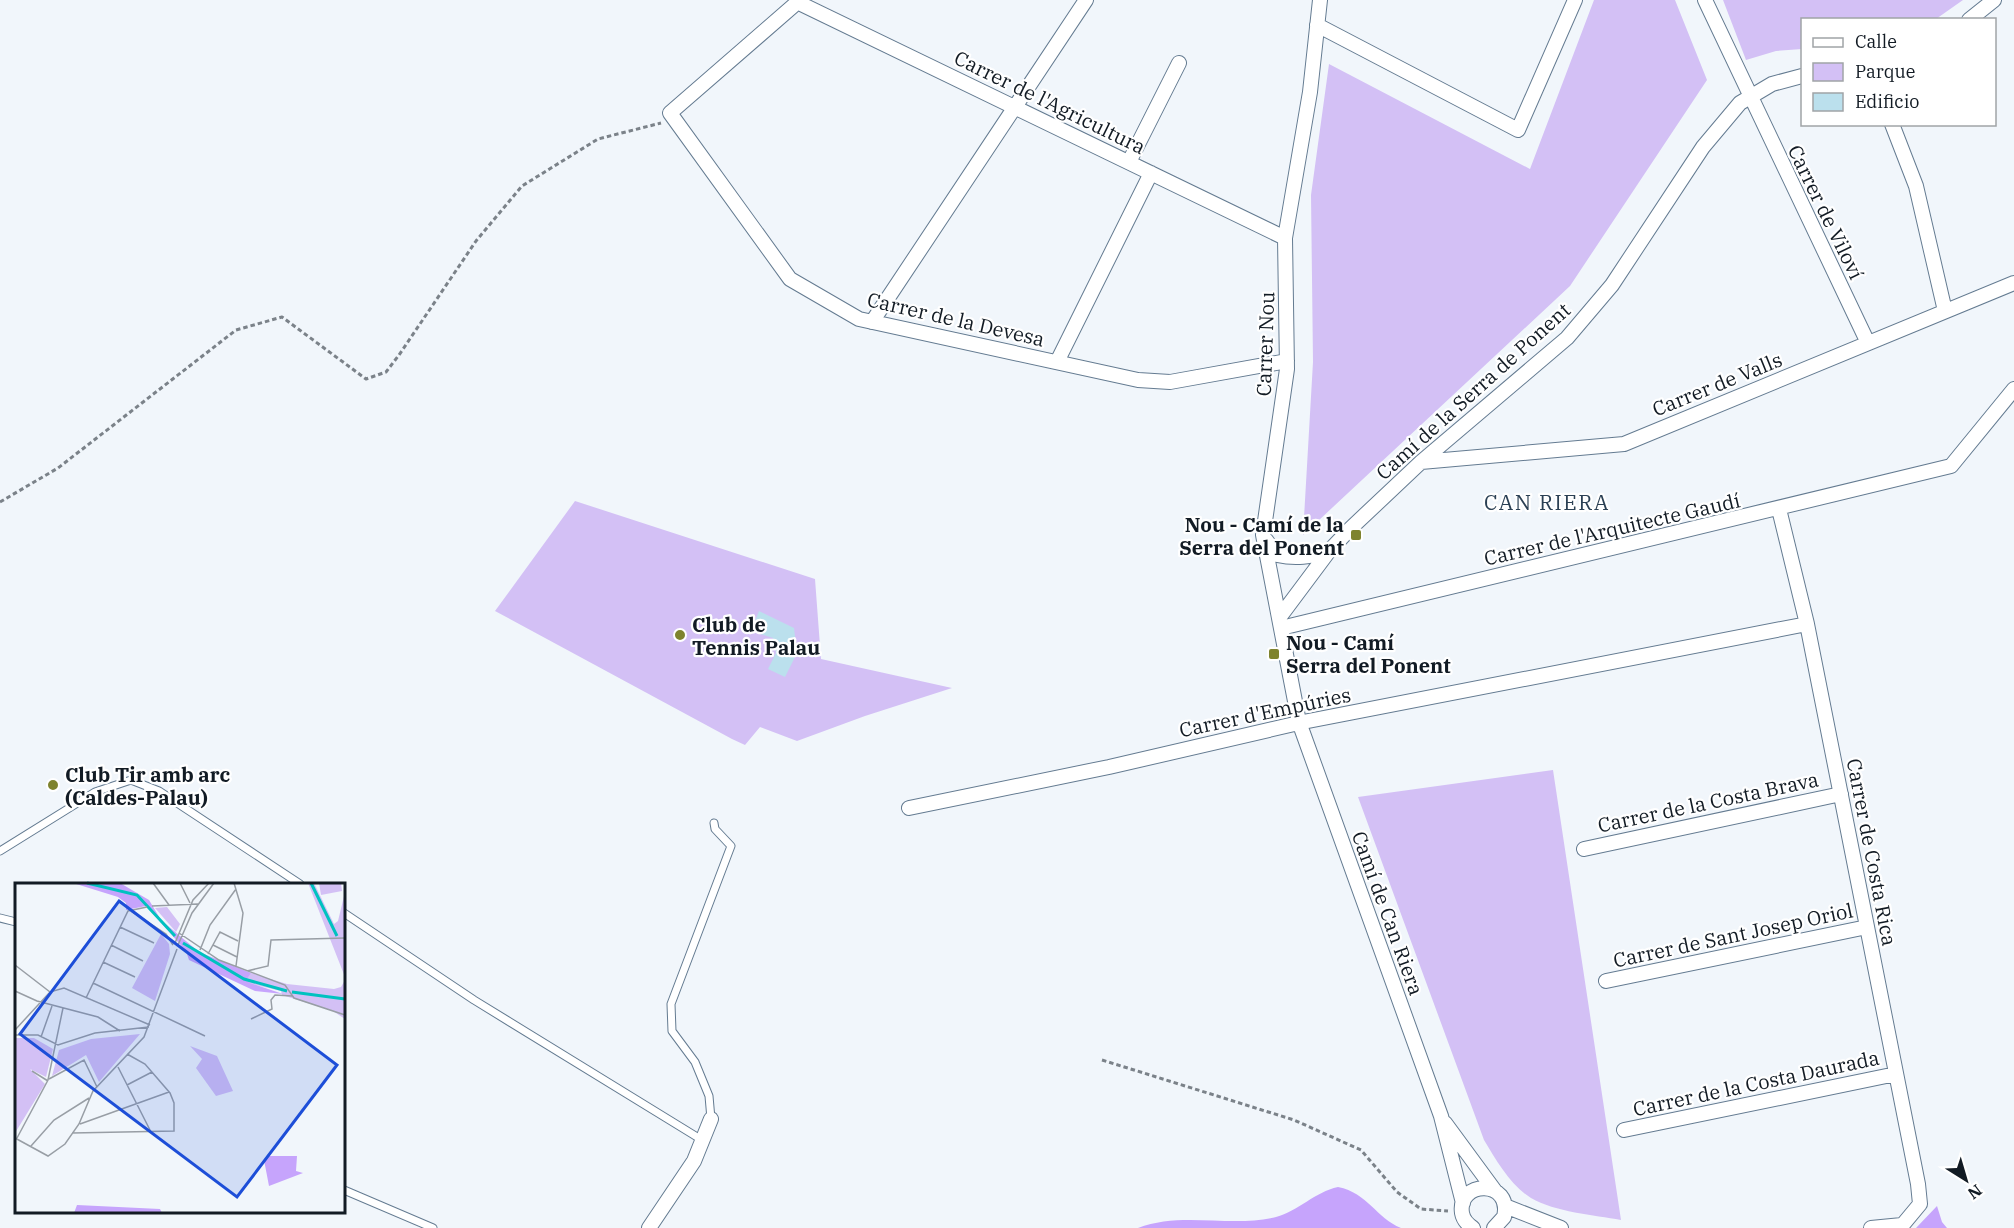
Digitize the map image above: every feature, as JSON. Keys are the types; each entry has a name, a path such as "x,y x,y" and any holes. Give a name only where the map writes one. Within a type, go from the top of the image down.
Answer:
{"street":[{"path":"872,322 1086,0"},
{"name":"Carrer Nou","path":"1299,723 1263,535 1287,361 1286,238 1310,92 1320,0"},
{"path":"1317,26 1518,130 1575,0"},
{"name":"Carrer de Viloví","path":"1705,0 1868,343"},
{"path":"1972,18 1994,0"},
{"path":"672,115 798,1"},
{"name":"Carrer de l'Agricultura","path":"798,1 1286,238"},
{"path":"1129,162 1179,63"},
{"name":"Camí de la Serra de Ponent","path":"1280,623 1329,551 1421,462 1567,338 1612,285 1703,147 1740,104 1772,84 1801,77"},
{"name":"Carrer de la Devesa","path":"672,115 789,279 859,319 1138,380 1170,382 1287,361"},
{"path":"1893,126 1916,186 1945,311"},
{"path":"1058,362 1150,173"},
{"name":"Carrer de Valls","path":"1421,462 1624,444 2014,283"},
{"name":"Carrer de l'Arquitecte Gaudí","path":"1280,623 1779,509 1951,466 2014,389"},
{"name":"Carrer de Costa Rica","path":"1779,509 1807,624 1918,1184 1920,1204 1901,1227"},
{"path":"1263,535 1277,555 1296,559 1329,551"},
{"name":"Carrer d'Empúries","path":"909,808 1299,723 1807,624"},
{"name":"Camí de Can Riera","path":"1299,723 1441,1116 1463,1207"},
{"name":"Carrer de la Costa Brava","path":"1584,849 1841,794"},
{"name":"Carrer de Sant Josep Oriol","path":"1606,981 1867,927"},
{"name":"Carrer de la Costa Daurada","path":"1624,1130 1896,1074"},
{"name":"Camí de Can Riera","path":"1441,1116 1501,1197 1505,1206"},
{"path":"649,1228 694,1161 711,1119"},
{"path":"1473,1228 1464,1219 1463,1207 1470,1192 1483,1188 1495,1191"},
{"path":"1496,1227 1504,1217 1505,1206 1561,1228"},
{"path":"1871,1228 1901,1227"}],"lane":[{"path":"0,851 95,792 131,780 159,791 297,883"},
{"path":"711,1119 709,1096 695,1062 672,1031 671,1004 731,846 715,829 714,823"},
{"path":"345,914 474,1000 702,1140"},
{"path":"0,918 15,922"},
{"path":"345,1190 433,1228"}],"path":[{"path":"0,502 58,468 236,330 282,317 366,379 386,372 476,241 522,186 598,139 660,123 672,115"},
{"path":"1102,1060 1294,1120 1361,1150 1396,1192 1421,1209 1463,1207"}],"green space":[{"path":"1594,0 1675,0 1707,80 1570,286 1303,535 1313,362 1311,195 1329,64 1530,169"},
{"path":"1723,0 1963,0 1937,18 1801,18 1801,49 1776,51 1746,60"},
{"name":"Club de Tennis Palau","path":"575,501 815,579 821,659 952,688 797,741 760,727 745,745 732,739 495,611"},
{"path":"1553,770 1621,1220 1563,1210 1531,1198 1504,1172 1484,1140 1358,797"}],"shaded area":[{"path":"1338,1187 1365,1200 1392,1224 1401,1228 1138,1228 1171,1221 1242,1221 1276,1217"},
{"path":"1937,1206 1942,1222 1947,1228 1916,1228"}],"building":[{"path":"759,611 794,628 797,653 785,677 768,669 776,653 773,638 751,631"}],"place":[{"name":"Nou - Camí de la Serra del Ponent","path":"1356,535"},
{"name":"Club de Tennis Palau","path":"680,635"},
{"name":"Nou - Camí Serra del Ponent","path":"1274,654"},
{"name":"Club Tir amb arc (Caldes-Palau)","path":"53,785"}],"district":[{"name":"CAN RIERA","path":"1547,502"}]}
